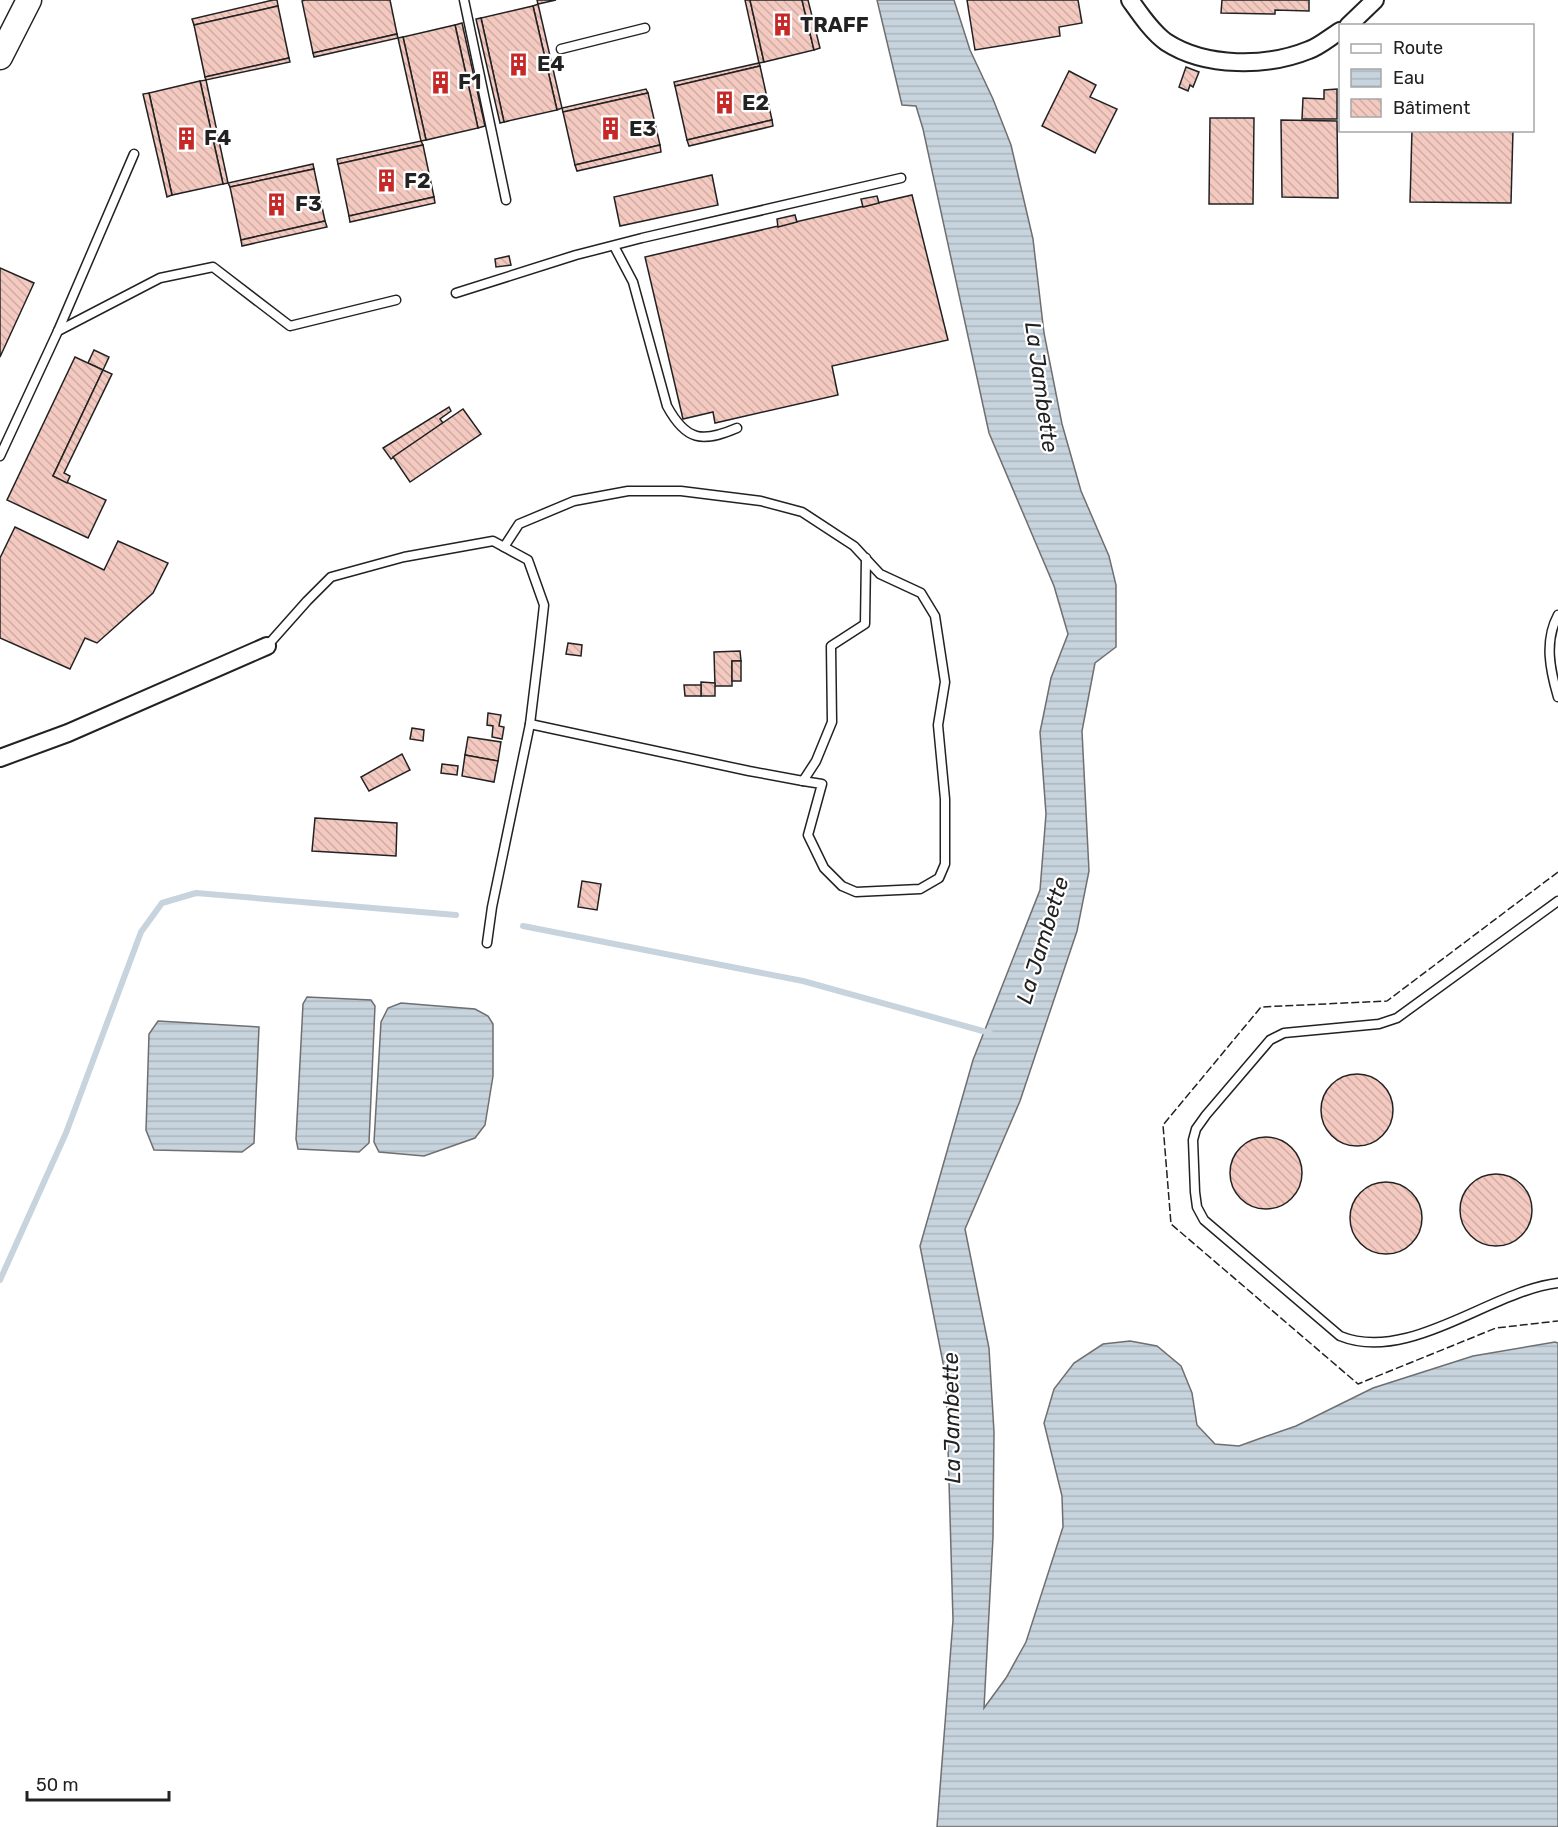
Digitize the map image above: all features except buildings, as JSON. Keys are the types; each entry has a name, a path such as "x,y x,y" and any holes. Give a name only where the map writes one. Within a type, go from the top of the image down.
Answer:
{"main road":[{"path":"0,37 18,0"},
{"path":"0,57 29,0"}],"street":[{"path":"1130,0 1165,41 1183,51 1202,57 1241,63 1276,61 1311,50 1339,32"},
{"path":"1350,24 1376,0"},
{"path":"0,758 68,733 267,646"}],"lane":[{"path":"464,0 506,200"},
{"path":"561,49 645,28"},
{"path":"0,456 58,331 134,154"},
{"path":"456,293 576,255 901,178"},
{"path":"614,246 633,282 667,406 677,424 690,434 702,437 719,436 737,428"},
{"path":"58,331 160,278 213,267 290,326 396,300"},
{"path":"504,547 519,524 574,501 628,491 681,491 761,501 802,512 854,546 880,574 921,593 935,616 945,682 938,725 945,799 945,864 939,878 920,889 856,892 842,886 824,868 807,835 822,784 749,771 530,724"},
{"path":"267,646 332,577 404,557 492,541 528,560 544,605 530,724 492,907 487,944"},
{"path":"803,781 816,761 832,722 831,646 865,624 866,558"},
{"path":"1558,615 1549,640 1550,663 1558,697"},
{"path":"1558,901 1397,1018 1379,1024 1284,1033 1270,1040 1206,1115 1196,1129 1193,1140 1197,1208 1204,1220 1340,1336 1353,1341 1369,1343 1415,1336 1533,1287 1558,1283"}],"water":[{"name":"La Jambette","path":"877,0 954,0 970,50 1011,145 1033,239 1044,333 1062,424 1081,491 1109,556 1116,585 1116,647 1095,663 1082,731 1089,871 1077,931 1020,1101 965,1229 989,1348 994,1432 993,1537 984,1708 1006,1678 1026,1642 1063,1527 1062,1496 1044,1423 1054,1389 1074,1363 1103,1344 1130,1341 1157,1346 1181,1366 1192,1393 1197,1425 1215,1444 1239,1446 1296,1426 1373,1388 1473,1356 1555,1342 1558,1343 1558,1827 937,1827 953,1620 946,1378 920,1246 973,1060 1040,890 1046,814 1040,732 1051,678 1068,634 1054,586 989,433 923,129 916,106 902,105"},
{"path":"307,997 371,1000 375,1006 369,1143 359,1152 298,1149 296,1139 303,1004"},
{"path":"401,1003 475,1009 488,1016 493,1024 493,1076 485,1125 475,1138 424,1156 379,1152 374,1142 381,1022 388,1008"},
{"path":"158,1021 259,1027 254,1143 242,1152 154,1150 146,1130 149,1034"}],"waterway":[{"path":"0,1280 66,1133 141,932 162,903 196,893 456,915"},
{"path":"523,926 803,981 990,1033"}],"fence":[{"path":"1558,872 1387,1001 1261,1007 1163,1125 1171,1224 1358,1384 1496,1328 1558,1321"}],"place":[{"name":"TRAFF","path":"782,25"},
{"name":"E4","path":"519,64"},
{"name":"F1","path":"440,82"},
{"name":"E2","path":"724,103"},
{"name":"E3","path":"611,129"},
{"name":"F4","path":"186,138"},
{"name":"F2","path":"386,181"},
{"name":"F3","path":"277,204"}]}
